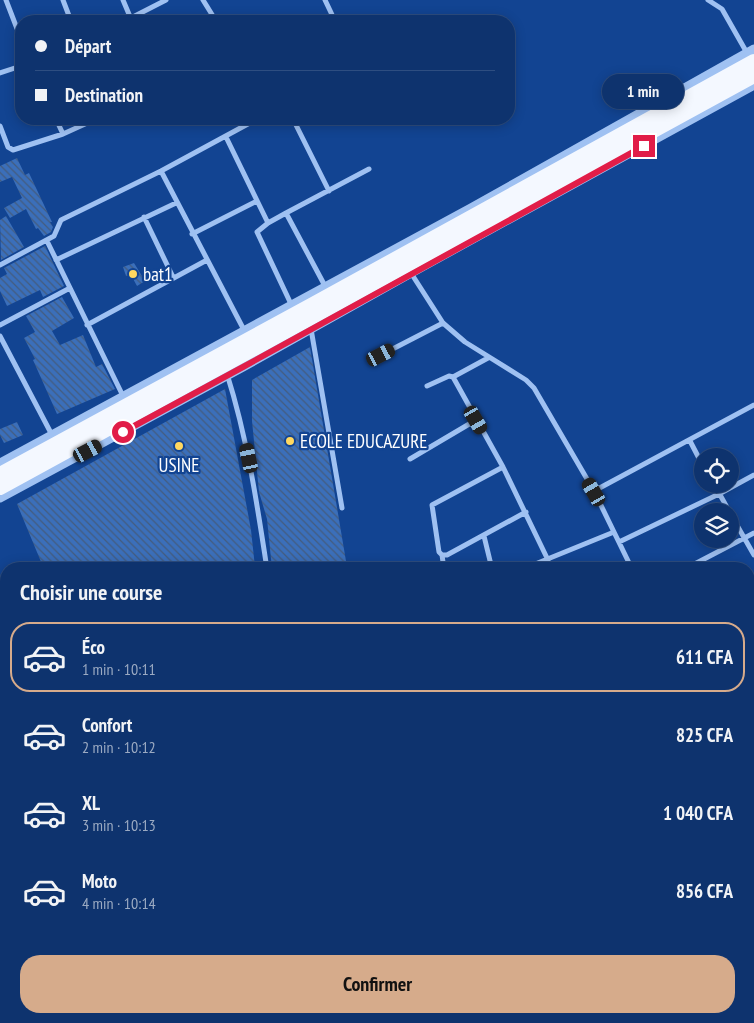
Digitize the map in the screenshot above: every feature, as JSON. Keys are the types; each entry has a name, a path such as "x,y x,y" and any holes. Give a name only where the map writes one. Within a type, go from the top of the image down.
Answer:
{"highway":[{"path":"0,474 125,401 313,304 752,54"},
{"path":"0,488 226,370 754,76"}],"street":[{"path":"6,0 15,23"},
{"path":"63,0 69,15"},
{"path":"123,0 127,15"},
{"path":"138,15 166,0"},
{"path":"203,0 211,15"},
{"path":"325,0 332,15"},
{"path":"0,463 125,401 244,330 752,54 722,9 708,0"},
{"path":"0,73 15,68"},
{"path":"0,498 226,370 311,329 754,85"},
{"path":"59,125 63,134"},
{"path":"0,126 8,147 13,150 63,134 83,125"},
{"path":"0,265 47,241 55,235 61,220 161,171 247,125"},
{"path":"296,125 329,191"},
{"path":"226,137 268,223"},
{"path":"291,304 258,234 259,230 286,213 369,169"},
{"path":"161,171 192,234 244,330"},
{"path":"192,234 257,201"},
{"path":"56,260 176,203"},
{"path":"286,213 325,286"},
{"path":"144,217 174,277"},
{"path":"47,241 125,401"},
{"path":"87,325 206,260"},
{"path":"411,273 443,323 465,342 526,380 534,388 594,492 629,562"},
{"path":"0,325 70,288"},
{"path":"381,355 443,323"},
{"path":"311,329 342,508"},
{"path":"0,336 52,436"},
{"path":"427,386 445,377 453,377 488,358"},
{"path":"226,370 243,431 266,562"},
{"path":"453,377 503,467 548,560"},
{"path":"594,492 754,405"},
{"path":"410,459 476,420"},
{"path":"690,441 694,449"},
{"path":"443,562 442,555 439,552 432,505 503,467"},
{"path":"619,542 754,475"},
{"path":"719,494 724,503"},
{"path":"442,555 447,555 526,512"},
{"path":"739,530 754,555"},
{"path":"542,562 614,532"},
{"path":"703,562 754,534"},
{"path":"484,536 490,562"}],"building":[{"path":"17,158 25,175 29,173 52,222 50,222 53,227 51,232 44,236 38,228 36,229 26,209 10,218 4,208 22,198 12,177 0,182 0,166"},
{"path":"6,216 24,247 1,260 0,220"},
{"path":"45,246 64,286 43,297 40,290 7,306 0,291 0,278 7,274 4,268"},
{"name":"bat1","path":"134,263 145,281 137,286 131,275 126,276 123,267"},
{"path":"62,297 74,318 52,331 60,345 83,335 96,367 102,364 115,389 57,414 33,360 35,359 24,338 35,332 26,316"},
{"name":"ECOLE EDUCAZURE","path":"310,347 346,561 271,562 267,519 259,492 252,421 252,380"},
{"name":"USINE","path":"225,389 251,530 254,562 41,562 17,504"},
{"path":"17,422 23,435 4,443 0,435 0,429"}],"place":[{"name":"bat1","path":"133,274"},
{"name":"ECOLE EDUCAZURE","path":"290,441"},
{"name":"USINE","path":"179,446"}],"route":[{"path":"123,432 644,146"}]}
